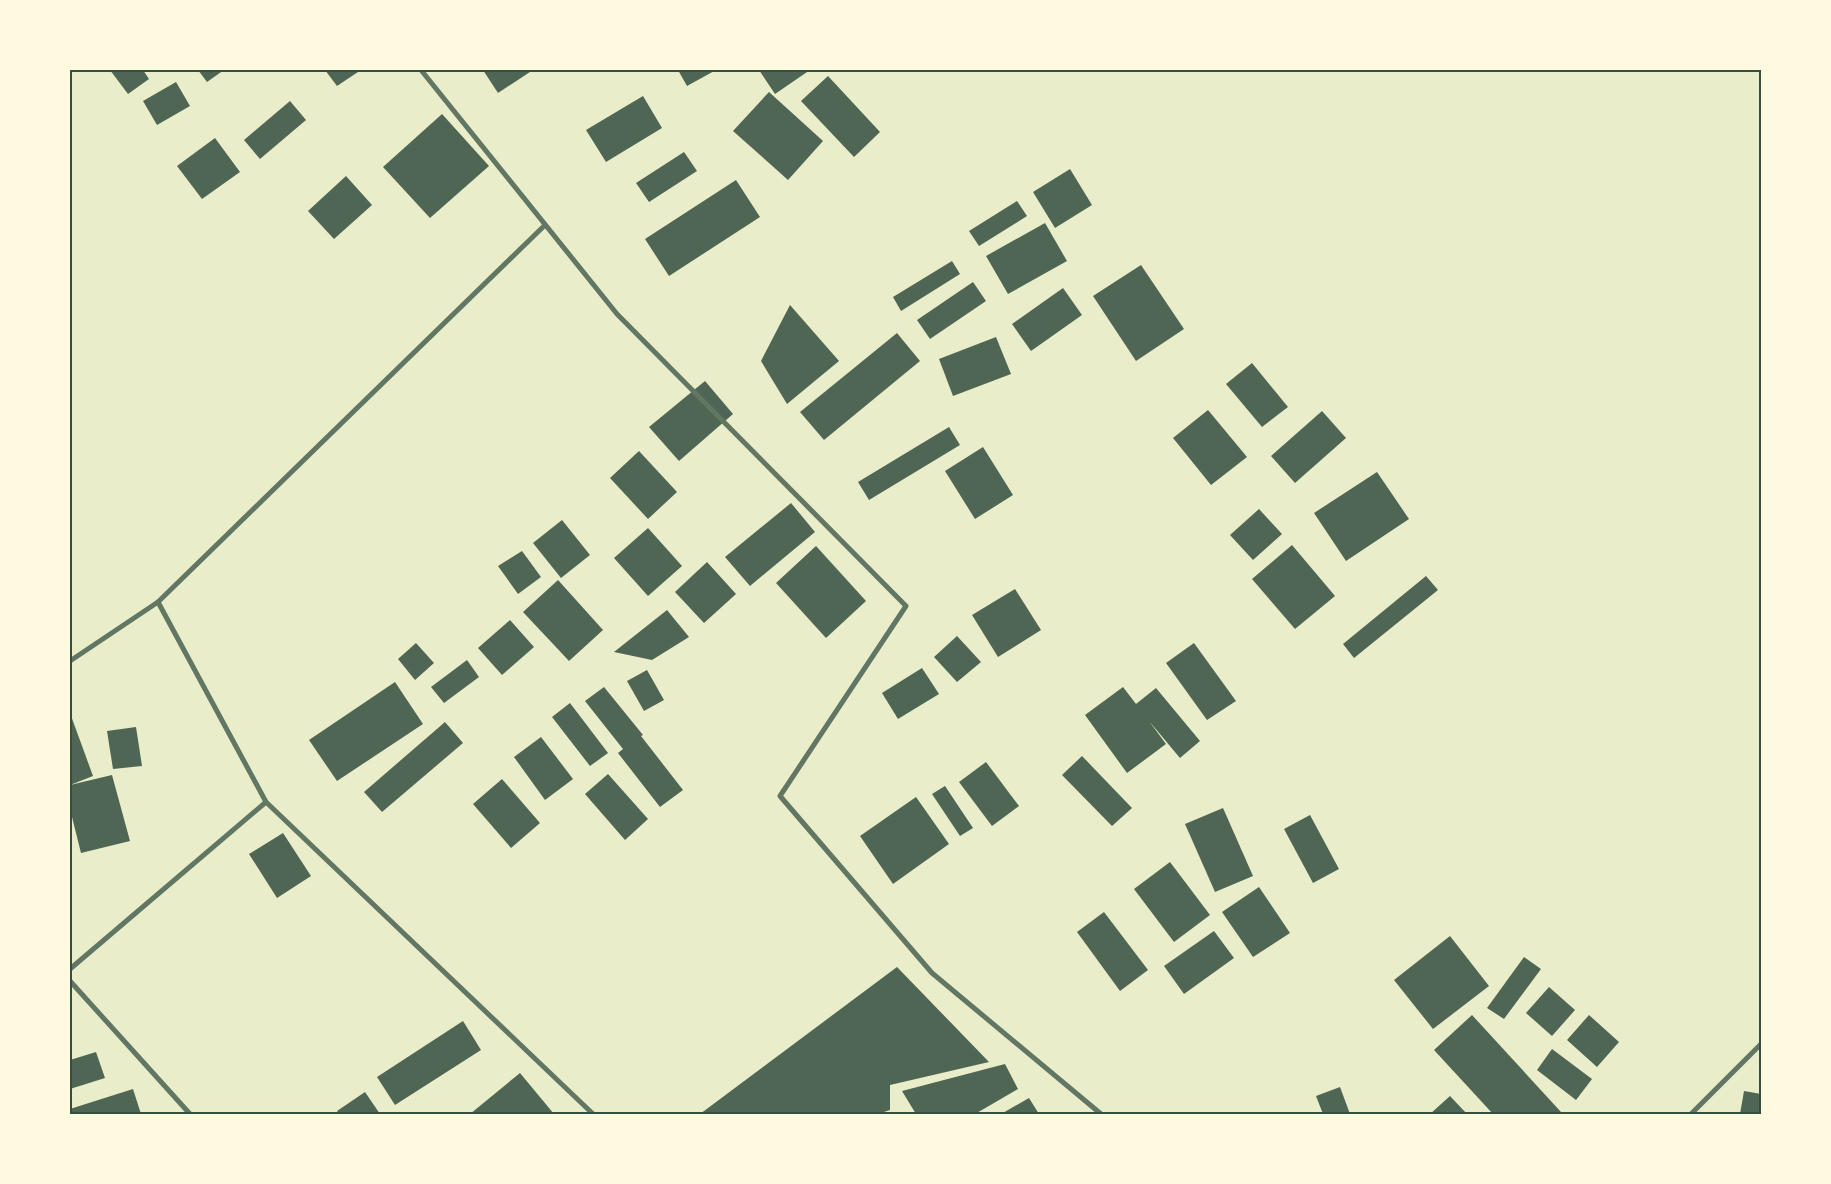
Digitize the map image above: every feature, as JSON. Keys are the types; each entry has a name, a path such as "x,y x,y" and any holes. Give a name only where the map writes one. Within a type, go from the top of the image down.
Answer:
{"street":[{"path":"421,70 617,314 906,606 780,796 932,972 1101,1114"},
{"path":"70,661 158,602 545,225"},
{"path":"158,602 266,802 593,1114"},
{"path":"70,969 266,802"},
{"path":"70,981 190,1114"},
{"path":"1691,1114 1761,1044"}],"building":[{"path":"110,70 143,70 149,79 128,94"},
{"path":"198,70 224,70 207,82"},
{"path":"325,70 361,70 337,86"},
{"path":"483,70 533,70 498,93"},
{"path":"678,70 716,70 687,86"},
{"path":"759,70 810,70 775,94"},
{"path":"828,76 880,132 854,157 801,101"},
{"path":"176,82 190,106 157,125 143,101"},
{"path":"769,92 823,141 788,180 733,131"},
{"path":"643,96 662,128 606,162 586,130"},
{"path":"290,101 306,120 260,159 244,140"},
{"path":"442,114 489,166 430,218 383,167"},
{"path":"215,138 240,172 202,199 177,166"},
{"path":"684,152 697,171 649,202 636,183"},
{"path":"1070,169 1092,205 1055,228 1033,192"},
{"path":"346,176 372,205 334,239 308,211"},
{"path":"736,180 760,217 669,276 645,239"},
{"path":"1017,201 1027,216 979,246 969,231"},
{"path":"1045,223 1067,261 1008,294 986,256"},
{"path":"952,261 960,274 901,311 893,297"},
{"path":"1141,265 1184,329 1136,361 1093,296"},
{"path":"973,282 986,301 930,339 917,320"},
{"path":"1063,288 1082,315 1031,351 1012,324"},
{"path":"790,305 839,361 787,404 761,361"},
{"path":"897,333 920,361 824,440 800,412"},
{"path":"996,337 1011,374 953,396 939,359"},
{"path":"1252,363 1288,407 1262,427 1226,384"},
{"path":"705,381 733,414 679,461 649,427"},
{"path":"1208,410 1247,457 1211,485 1173,438"},
{"path":"1322,411 1346,438 1295,483 1271,456"},
{"path":"949,427 960,445 869,500 858,482"},
{"path":"983,447 1013,495 975,519 945,471"},
{"path":"639,451 677,492 648,519 610,478"},
{"path":"1377,472 1409,519 1346,561 1314,513"},
{"path":"791,503 815,532 750,586 725,557"},
{"path":"1259,509 1282,534 1253,560 1230,535"},
{"path":"562,520 590,555 561,578 533,543"},
{"path":"648,528 682,566 648,596 614,558"},
{"path":"1292,545 1335,596 1295,629 1252,579"},
{"path":"816,546 866,601 826,638 776,583"},
{"path":"522,551 541,577 518,594 498,566"},
{"path":"707,562 736,594 704,623 675,592"},
{"path":"1426,576 1438,590 1354,658 1343,644"},
{"path":"558,580 603,630 569,661 523,612"},
{"path":"1015,589 1041,630 998,657 972,615"},
{"path":"667,610 689,637 652,660 614,652"},
{"path":"510,620 534,647 502,675 478,648"},
{"path":"957,636 981,662 957,682 934,657"},
{"path":"416,643 434,663 415,680 398,659"},
{"path":"1194,643 1236,701 1207,720 1166,663"},
{"path":"467,660 479,677 444,703 431,687"},
{"path":"922,668 939,694 898,719 882,693"},
{"path":"647,670 664,700 644,711 627,681"},
{"path":"395,682 423,724 337,781 309,740"},
{"path":"604,687 643,735 641,736 683,790 660,807 618,753 623,749 585,701"},
{"path":"1123,687 1136,704 1156,688 1200,741 1180,758 1149,721 1166,744 1127,773 1085,715"},
{"path":"570,703 608,753 590,766 552,717"},
{"path":"70,713 93,776 70,785"},
{"path":"445,722 463,743 382,812 364,792"},
{"path":"136,727 142,766 113,769 107,731"},
{"path":"541,737 573,779 545,800 514,757"},
{"path":"1082,756 1132,808 1112,826 1062,775"},
{"path":"986,762 1019,806 992,826 959,782"},
{"path":"608,774 648,819 625,840 585,794"},
{"path":"112,775 130,841 81,853 70,809 70,785"},
{"path":"502,779 540,823 511,848 473,804"},
{"path":"945,786 973,828 960,836 932,794"},
{"path":"916,797 949,844 893,884 860,836"},
{"path":"1223,808 1253,876 1215,892 1185,824"},
{"path":"1310,815 1339,869 1313,883 1284,829"},
{"path":"283,833 311,876 277,898 249,854"},
{"path":"1170,862 1210,915 1174,942 1134,889"},
{"path":"1259,887 1290,933 1253,957 1222,912"},
{"path":"1104,912 1148,970 1120,991 1077,932"},
{"path":"1214,931 1234,958 1184,994 1164,966"},
{"path":"1450,936 1489,986 1433,1029 1394,980"},
{"path":"1524,957 1541,969 1504,1019 1487,1008"},
{"path":"897,967 989,1062 890,1085 890,1110 878,1114 700,1114"},
{"path":"1549,987 1575,1010 1552,1036 1526,1013"},
{"path":"1472,1015 1561,1112 1558,1114 1493,1114 1434,1050"},
{"path":"1589,1015 1619,1042 1597,1067 1567,1040"},
{"path":"463,1021 481,1050 395,1105 377,1077"},
{"path":"1552,1049 1592,1079 1576,1100 1537,1070"},
{"path":"96,1052 105,1078 70,1089 70,1060"},
{"path":"1005,1064 1018,1089 975,1114 916,1114 902,1091"},
{"path":"520,1073 554,1114 470,1114"},
{"path":"1340,1087 1350,1114 1323,1114 1316,1096"},
{"path":"133,1089 141,1114 70,1114 70,1109"},
{"path":"1744,1091 1761,1094 1761,1114 1740,1114"},
{"path":"365,1092 380,1114 339,1114 337,1111"},
{"path":"1450,1096 1467,1114 1430,1114"},
{"path":"1029,1098 1039,1114 1001,1114"}]}
